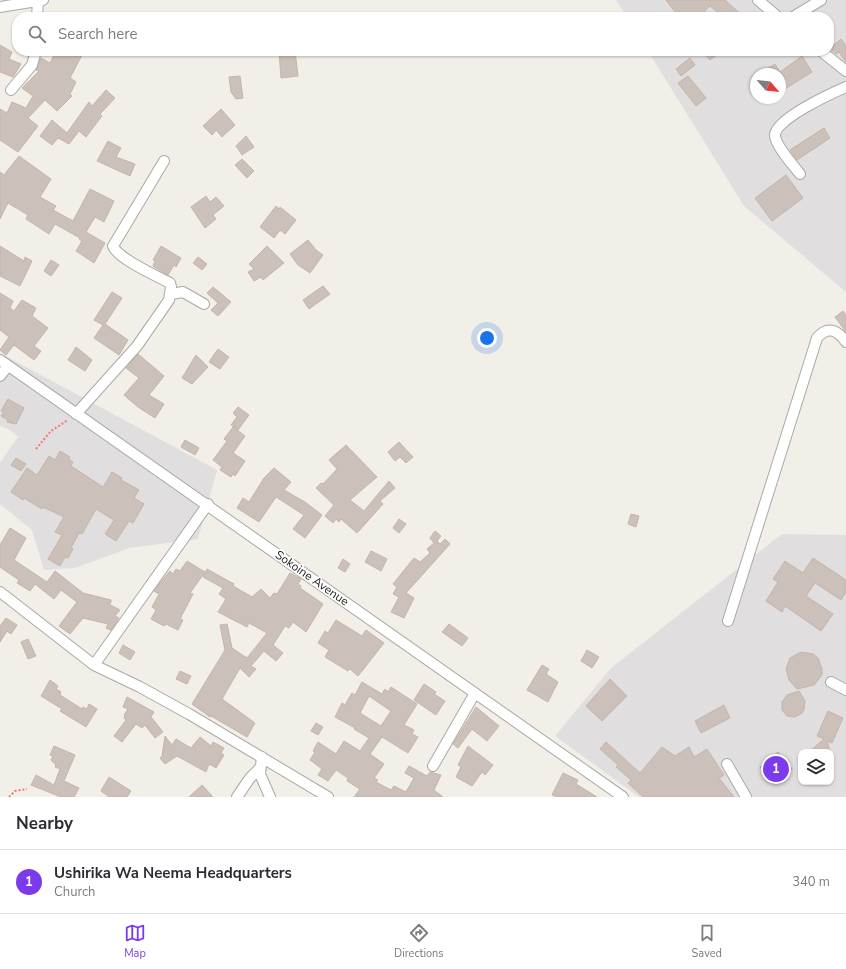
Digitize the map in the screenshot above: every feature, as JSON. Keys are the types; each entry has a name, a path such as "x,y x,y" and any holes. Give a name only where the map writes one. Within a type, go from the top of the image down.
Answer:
{"street":[{"path":"0,7 40,0 38,12"},
{"path":"758,0 772,12"},
{"path":"801,12 821,0"},
{"path":"11,90 32,65 35,56"},
{"path":"827,56 846,71"},
{"path":"800,174 777,143 775,133 778,128 789,118 846,87"},
{"path":"76,414 137,346 166,306 171,294 170,283 132,262 119,253 113,246 164,161"},
{"path":"171,294 183,292 204,304"},
{"path":"728,620 817,338 822,332 829,330 836,332 846,342"},
{"path":"0,376 4,363"},
{"name":"Sokoine Avenue","path":"4,363 208,504 623,797"},
{"path":"94,665 208,504"},
{"path":"0,592 94,665 140,687 262,762 328,797"},
{"path":"831,682 846,690"},
{"path":"433,766 475,693"},
{"path":"237,797 262,762"},
{"path":"262,762 260,774 270,797"},
{"path":"727,764 746,797"}],"path":[{"path":"36,449 52,431 76,414"},
{"path":"9,797 15,791 27,789"}],"shaded area":[{"path":"616,0 846,0 846,292 744,206 651,56 834,56 834,12 624,12"},
{"path":"0,353 217,470 198,539 129,548 75,568 44,570 32,530 0,504 0,463 18,437 9,429 0,426"},
{"path":"782,534 846,535 846,797 639,797 555,736 611,668"}],"building":[{"path":"666,0 725,0 738,12 717,12 710,6 704,12 675,12"},
{"path":"841,39 846,46 846,62 839,52 836,54 834,52 834,45"},
{"path":"0,45 12,52 9,59 21,64 13,77 0,72"},
{"path":"54,56 81,56 70,78 76,82 70,94 72,96 57,111 45,100 28,118 38,126 18,152 0,140 0,109 7,113 12,102 26,108 33,96 22,88 39,71 36,70 41,58 50,63"},
{"path":"279,56 296,56 298,76 281,78"},
{"path":"706,56 715,56 710,60"},
{"path":"802,56 812,72 786,88 786,68"},
{"path":"690,58 695,65 681,76 676,69"},
{"path":"775,64 778,68 769,68"},
{"path":"240,76 243,98 236,99 231,92 229,77"},
{"path":"688,76 706,98 696,106 678,83"},
{"path":"106,90 115,98 100,114 102,116 86,137 79,131 69,144 58,138 52,145 40,136 52,120 67,133 89,102 92,106"},
{"path":"221,109 235,125 222,137 216,130 212,135 203,126"},
{"path":"824,128 830,138 797,160 790,150"},
{"path":"246,136 254,147 242,155 236,146"},
{"path":"108,141 121,148 116,157 135,164 130,176 97,161"},
{"path":"19,156 51,179 40,197 56,206 53,210 73,221 90,189 114,201 104,222 95,217 86,232 105,243 94,263 76,251 82,241 79,239 80,238 55,224 49,234 26,219 28,215 8,203 0,219 0,172 4,175"},
{"path":"242,159 254,171 247,178 235,165"},
{"path":"786,175 803,198 772,221 755,198"},
{"path":"206,196 210,202 216,197 224,206 213,215 216,219 205,228 191,207"},
{"path":"276,206 279,209 280,207 296,220 285,234 280,230 274,238 260,227"},
{"path":"308,240 316,250 323,255 310,273 298,265 290,254"},
{"path":"0,246 24,261 25,257 32,261 20,286 0,276"},
{"path":"161,246 181,258 176,267 174,265 168,275 153,266 155,261 153,260"},
{"path":"267,246 284,263 263,280 261,277 254,281 248,272 254,269 249,264"},
{"path":"198,257 207,264 202,270 193,263"},
{"path":"51,260 59,265 51,276 44,271"},
{"path":"323,286 330,294 309,309 303,300"},
{"path":"213,287 231,302 218,316 211,310 218,303 207,293"},
{"path":"112,292 122,298 105,324 128,340 119,355 94,338 103,325 94,320"},
{"path":"0,293 13,301 10,308 14,311 22,300 36,308 32,316 48,328 34,346 41,351 34,360 14,345 6,355 0,350 9,337 0,330"},
{"path":"843,311 846,315 846,332 835,317"},
{"path":"76,347 92,360 85,371 68,360"},
{"path":"218,349 229,357 220,369 209,362"},
{"path":"138,354 164,376 149,395 164,404 155,418 138,407 124,395 139,378 126,368"},
{"path":"196,355 208,367 192,384 182,378"},
{"path":"8,399 24,408 16,424 7,422 8,420 1,416 4,412 1,411"},
{"path":"238,407 249,415 238,430 231,425 237,417 233,413"},
{"path":"233,427 245,436 233,453 245,461 235,476 233,474 231,477 220,470 222,467 213,460 227,441 224,439"},
{"path":"185,440 199,448 195,455 181,447"},
{"path":"399,442 413,457 406,463 400,457 395,461 388,452"},
{"path":"346,445 377,477 350,500 364,511 389,481 395,488 380,501 383,504 357,533 341,519 339,522 336,519 333,523 325,516 334,505 316,488 321,483 323,484 337,469 329,460"},
{"path":"60,451 70,457 69,460 73,462 71,466 103,487 112,472 122,478 121,480 139,490 134,498 144,504 133,523 129,521 116,541 105,534 114,520 96,509 82,534 79,533 71,548 73,549 68,558 65,557 60,566 48,559 62,535 55,532 64,517 43,507 42,509 24,498 23,500 11,492 27,468 37,475 49,456 55,460"},
{"path":"16,458 26,464 21,471 11,465"},
{"path":"274,468 291,482 284,490 305,502 322,515 305,538 293,529 304,515 276,497 259,522 237,508 243,498 249,502 264,478"},
{"path":"631,514 639,516 636,527 628,524"},
{"path":"399,519 406,524 399,533 393,528"},
{"path":"10,528 26,538 14,560 47,582 55,571 83,593 111,600 111,603 107,603 120,610 115,616 119,618 111,630 106,628 108,624 83,618 70,634 59,626 77,602 61,590 54,599 35,584 30,591 17,583 19,580 0,567 0,545"},
{"path":"435,531 441,536 437,541 440,544 445,539 450,544 406,593 414,598 404,618 391,612 399,597 393,594 397,587 393,584 414,558 420,562 430,553 427,549 434,543 430,538"},
{"path":"371,551 387,559 381,571 365,562"},
{"path":"813,558 846,580 846,592 841,600 815,583 806,596 833,614 821,631 785,606 782,612 766,601 778,582 773,579 785,561 803,573"},
{"path":"343,559 350,564 345,572 338,568"},
{"path":"187,561 205,572 190,593 193,594 180,619 183,620 178,630 166,624 164,626 151,619 156,610 152,607 159,594 154,591 170,571 173,574 176,569 180,571"},
{"path":"207,569 234,584 233,586 252,597 261,589 270,598 274,593 277,594 290,573 301,579 298,584 301,586 300,588 323,604 306,632 293,622 289,628 285,626 273,645 283,653 276,661 264,651 251,666 256,669 249,677 240,668 222,699 255,723 247,737 211,716 210,717 192,704 225,650 220,625 227,624 232,648 247,658 267,633 249,623 247,627 218,612 226,599 219,594 223,588 203,577"},
{"path":"6,618 17,625 11,634 7,631 0,642 0,626"},
{"path":"336,620 362,636 366,630 384,643 358,676 350,669 348,671 325,657 329,650 318,643 325,631 328,633"},
{"path":"449,624 468,638 462,646 442,632"},
{"path":"28,639 36,656 28,659 21,642"},
{"path":"123,645 135,652 130,660 119,653"},
{"path":"587,650 599,657 592,668 581,661"},
{"path":"801,652 813,654 818,658 822,669 822,675 814,685 797,689 789,680 786,669 790,658"},
{"path":"542,665 549,669 546,674 558,682 548,702 527,690"},
{"path":"180,671 191,676 187,684 176,679"},
{"path":"610,679 627,696 602,721 586,706"},
{"path":"50,680 58,686 56,689 61,692 60,695 82,709 83,707 87,709 89,704 97,709 86,727 60,711 62,709 41,696"},
{"path":"362,682 382,694 385,689 388,692 391,687 417,704 404,725 414,730 412,734 418,737 408,753 382,737 370,754 384,764 374,778 378,780 376,782 391,790 394,786 406,792 414,778 405,773 409,766 427,776 430,772 441,775 434,790 443,797 354,797 360,789 347,781 348,778 336,770 328,781 318,775 322,769 310,760 315,752 313,751 318,742 336,754 344,741 360,751 369,738 335,717 342,703 345,705 352,693 355,695","holes":["369,696 391,711 381,726 360,713"]},
{"path":"424,684 436,692 434,694 445,701 436,715 414,700"},
{"path":"799,691 805,701 804,710 795,717 787,716 782,710 782,702 787,695"},
{"path":"127,697 154,712 151,717 163,732 155,738 145,725 142,728 136,724 122,742 114,736 126,720 124,715 128,709 123,707"},
{"path":"724,705 730,718 701,733 695,721"},
{"path":"476,707 499,726 487,741 472,729 458,748 453,744"},
{"path":"828,711 843,718 832,743 827,741 829,749 812,749 824,739 817,736"},
{"path":"316,723 323,727 318,735 311,731"},
{"path":"165,736 172,745 176,739 191,748 200,737 211,746 213,742 224,748 221,753 224,755 216,768 209,764 206,772 177,756 165,764 160,758 162,756"},
{"path":"606,742 640,773 662,747 675,756 689,747 694,757 707,749 724,775 719,778 734,797 643,797 628,783 631,780 616,767 618,765 600,749"},
{"path":"54,746 75,755 64,781 79,788 74,797 61,797 31,785 36,775 54,785 60,769 55,767 56,765 51,760 53,756 50,755"},
{"path":"468,746 493,765 485,775 482,772 472,786 456,777 461,767 458,765"},
{"path":"778,752 792,769 774,784 760,767"},
{"path":"563,773 578,780 576,784 597,797 557,797 552,795"},
{"path":"109,777 131,791 127,797 109,797 101,791"},
{"path":"202,785 213,797 189,797"}],"place":[{"name":"Ushirika Wa Neema Headquarters","path":"776,769"}]}
